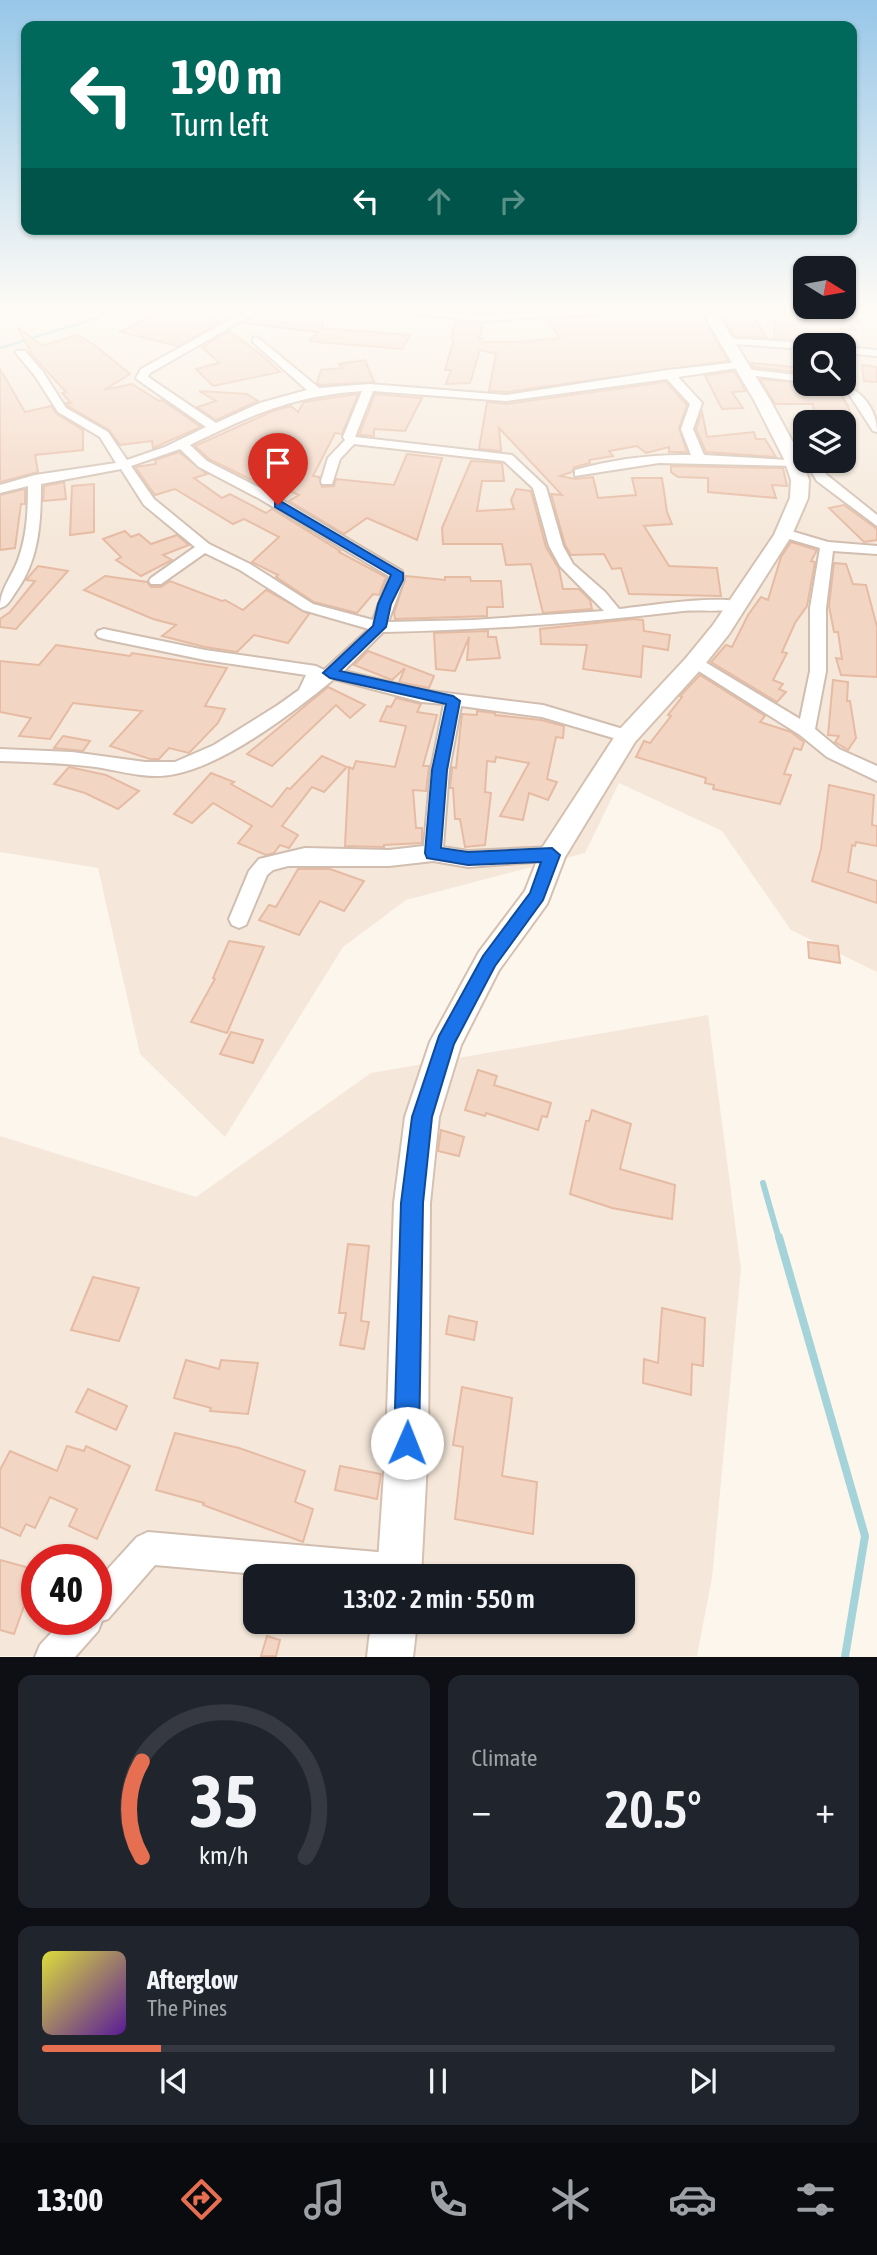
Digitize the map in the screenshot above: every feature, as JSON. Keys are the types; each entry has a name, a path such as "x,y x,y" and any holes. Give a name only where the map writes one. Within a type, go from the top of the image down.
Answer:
{"street":[{"path":"46,385 62,410 104,435 149,502 204,547 245,567 308,607 379,627 473,625 591,617 696,605 738,604"},
{"path":"153,385 214,428"},
{"path":"308,385 316,392"},
{"path":"0,489 34,479 104,469 142,460 273,402 316,392 369,387 424,390 472,398 506,398 588,385"},
{"path":"680,385 696,403 696,413 688,425 688,431 700,460"},
{"path":"580,473 623,461 793,461 752,385"},
{"path":"351,440 350,429 369,387"},
{"path":"856,396 877,428"},
{"path":"327,481 334,458 351,440"},
{"path":"351,440 508,458 539,487 556,547 568,566 582,582 600,595 614,613"},
{"path":"0,755 82,759 173,769 200,761 230,746 306,691 330,673 379,627 384,604 397,580 397,573 265,496 203,464 181,443"},
{"path":"400,1564 407,1443 412,1203 422,1117 446,1042 489,961 537,896 552,855 626,736 694,663 738,604 784,533 799,498 800,480 797,473"},
{"path":"818,473 877,522"},
{"path":"0,603 22,573 28,556 34,514 34,479"},
{"path":"784,533 827,546 877,550"},
{"path":"806,731 818,671 816,635 827,546"},
{"path":"156,581 204,547"},
{"path":"104,634 205,655 316,671 306,691"},
{"path":"694,663 806,731 833,753 877,774"},
{"path":"330,673 453,701 543,711 626,736"},
{"path":"433,853 440,770 453,701"},
{"path":"239,919 259,871 266,864 305,856 389,858 433,853 468,859 552,855"},
{"path":"112,1589 148,1549 306,1564"},
{"path":"390,1657 393,1634"},
{"path":"52,1657 72,1635"}],"shaded area":[{"path":"0,385 793,385 793,396 856,396 856,385 877,385 877,972 791,930 722,831 619,783 585,853 406,900 343,947 225,1137 140,1054 98,868 0,852"},
{"path":"708,1015 741,1269 712,1578 697,1656 0,1656 0,1136 196,1197 371,1073"}],"building":[{"path":"0,385 9,385 25,412 51,406 57,414 83,430 83,450 35,455 38,472 0,482"},
{"path":"60,385 112,385 104,390 134,385 159,401 162,400 201,427 153,448 152,441 120,445 109,430 68,406 66,403 71,403 62,393 66,392"},
{"path":"490,385 554,385 506,392 489,391"},
{"path":"642,385 669,385 687,405 679,428 687,452 669,452 669,447 646,453 637,446 609,451 613,456 589,460 590,463 574,467 572,472 560,476 575,479 593,477 598,498 636,495 632,478 662,478 667,512 672,524 644,526 669,566 717,568 721,596 629,594 621,568 612,569 604,554 571,555 565,545 551,494 562,495 499,428 501,451 479,449 487,402 506,404"},
{"path":"710,385 743,385 746,391 732,392 743,408 722,409"},
{"path":"764,385 793,385 793,396 842,396 849,410 814,410 813,404 775,404"},
{"path":"199,391 247,394 258,401 216,420 197,407 216,401"},
{"path":"358,394 342,434 335,433 313,476 319,477 322,487 334,486 336,479 394,485 407,454 442,458 417,540 367,518 344,534 289,501 299,495 267,481 260,484 209,459 195,446 273,411 291,406 298,412 304,402"},
{"path":"375,394 422,398 405,431 374,429 374,436 359,435"},
{"path":"702,412 707,437 754,432 756,439 765,439 776,457 706,452 696,429"},
{"path":"179,452 207,474 194,478 222,498 230,494 266,513 272,509 339,552 386,577 379,595 373,594 357,613 314,602 276,577 278,575 252,562 279,537 244,519 233,524 175,489 155,495 135,467 156,464 155,460"},
{"path":"471,461 502,463 504,481 482,481 477,511 514,509 511,500 516,489 531,491 546,547 559,569 563,589 579,589 590,600 592,609 543,613 531,564 506,565 502,544 443,544 442,528"},
{"path":"671,466 783,468 787,486 772,485 776,498 708,492 708,478 678,477 671,472"},
{"path":"64,482 66,499 43,501 44,486"},
{"path":"94,484 94,532 70,535 72,486"},
{"path":"25,489 25,504 21,504 15,548 0,550 0,495"},
{"path":"844,505 877,529 877,540 864,542 829,508"},
{"path":"125,531 131,537 139,534 151,544 177,535 189,545 163,555 172,560 141,576 116,560 121,557 103,539"},
{"path":"791,542 817,550 811,561 815,562 807,606 795,623 782,652 787,653 773,680 783,684 779,689 786,692 777,702 711,662 726,645 732,647 748,615 761,597 768,600 781,557"},
{"path":"834,563 846,564 853,584 866,585 877,627 877,677 841,675 836,658 842,659 838,632 834,632 829,606"},
{"path":"38,566 68,571 16,629 0,627 0,619 10,612 35,581 26,580"},
{"path":"105,576 147,582 151,587 161,587 170,581 225,600 243,610 266,590 309,614 288,643 254,635 237,652 205,647 162,636 176,625 153,619 84,590"},
{"path":"406,576 445,580 445,577 470,577 471,581 501,581 503,607 487,607 487,616 395,619 394,613"},
{"path":"643,620 644,631 670,635 668,650 643,646 641,677 583,669 587,645 541,644 540,629"},
{"path":"488,631 488,637 496,637 500,658 467,660 469,637 455,671 436,669 434,633"},
{"path":"56,645 130,656 132,653 227,668 205,706 225,709 218,723 189,753 169,748 159,759 150,759 110,746 142,711 73,703 50,739 19,736 31,718 0,712 0,661 39,665"},
{"path":"368,651 434,676 429,688 399,682 405,668 392,680 354,665"},
{"path":"700,675 765,716 760,722 791,732 804,742 801,750 794,748 784,774 791,775 780,804 713,789 714,785 705,783 706,778 636,757 644,741 650,743 671,716 668,715 682,697 680,696"},
{"path":"833,680 848,682 847,701 850,701 856,738 848,750 835,742 839,736 828,735"},
{"path":"328,687 365,705 350,718 336,705 272,766 247,754"},
{"path":"396,698 421,704 417,712 437,715 423,766 429,766 426,791 413,790 416,828 422,828 422,843 384,847 345,846 349,767 353,769 356,761 395,767 406,726 380,721 387,706 391,707"},
{"path":"477,711 564,726 563,738 556,737 547,779 557,782 548,800 529,793 523,820 500,816 529,763 496,757 495,762 487,761 485,792 491,793 485,845 465,847 460,819 455,819 453,788 450,788 452,767 456,768 462,714 477,715"},
{"path":"63,736 90,741 83,751 54,748"},
{"path":"322,756 347,767 324,792 312,787 282,826 298,835 289,848 280,845 274,853 266,855 238,843 252,826 213,803 192,823 174,814 211,773 234,782 231,784 272,807 287,788 290,789"},
{"path":"69,767 106,775 139,791 118,809 85,793 54,784"},
{"path":"829,785 874,795 872,825 877,826 877,846 856,842 855,846 852,845 848,872 877,881 877,903 812,881 821,849"},
{"path":"298,869 330,869 364,881 344,911 320,901 299,935 259,920 269,905 276,907"},
{"path":"229,941 264,947 227,1033 191,1022 215,979 213,978"},
{"path":"808,942 838,946 840,963 809,958"},
{"path":"231,1032 263,1040 253,1063 220,1054"},
{"path":"478,1070 497,1076 494,1085 551,1103 547,1117 542,1116 538,1130 486,1113 485,1116 465,1110"},
{"path":"592,1110 631,1124 620,1169 675,1185 672,1219 612,1208 570,1194 586,1121 589,1121"},
{"path":"441,1130 464,1137 459,1156 438,1151"},
{"path":"348,1244 369,1246 361,1321 369,1322 364,1349 340,1345 346,1313 339,1313"},
{"path":"93,1277 139,1288 119,1341 71,1330"},
{"path":"662,1308 705,1318 703,1366 692,1364 691,1395 643,1383 644,1359 658,1363"},
{"path":"449,1316 477,1322 474,1340 446,1334"},
{"path":"186,1360 219,1369 221,1360 258,1363 248,1414 210,1411 211,1408 174,1398"},
{"path":"462,1387 512,1398 502,1476 537,1482 533,1534 455,1519 463,1447 453,1445"},
{"path":"88,1389 127,1406 116,1430 76,1412"},
{"path":"175,1433 239,1448 305,1471 295,1502 313,1509 303,1542 203,1505 204,1503 156,1490"},
{"path":"67,1446 84,1451 86,1446 130,1466 97,1539 69,1526 77,1509 50,1497 35,1528 26,1524 20,1536 0,1527 0,1470 10,1451 57,1471"},
{"path":"340,1466 381,1474 377,1499 335,1490"},
{"path":"0,1560 21,1566 21,1615 14,1634 0,1630"},
{"path":"267,1636 280,1640 276,1656 261,1656"}],"waterway":[{"path":"763,1183 779,1239"},
{"path":"779,1237 865,1536 845,1657"}],"route":[{"path":"278,505 397,573 397,580 384,604 379,627 330,673 453,701 440,770 433,853 468,859 552,855 537,896 489,961 446,1042 422,1117 412,1203 407,1443"}]}
